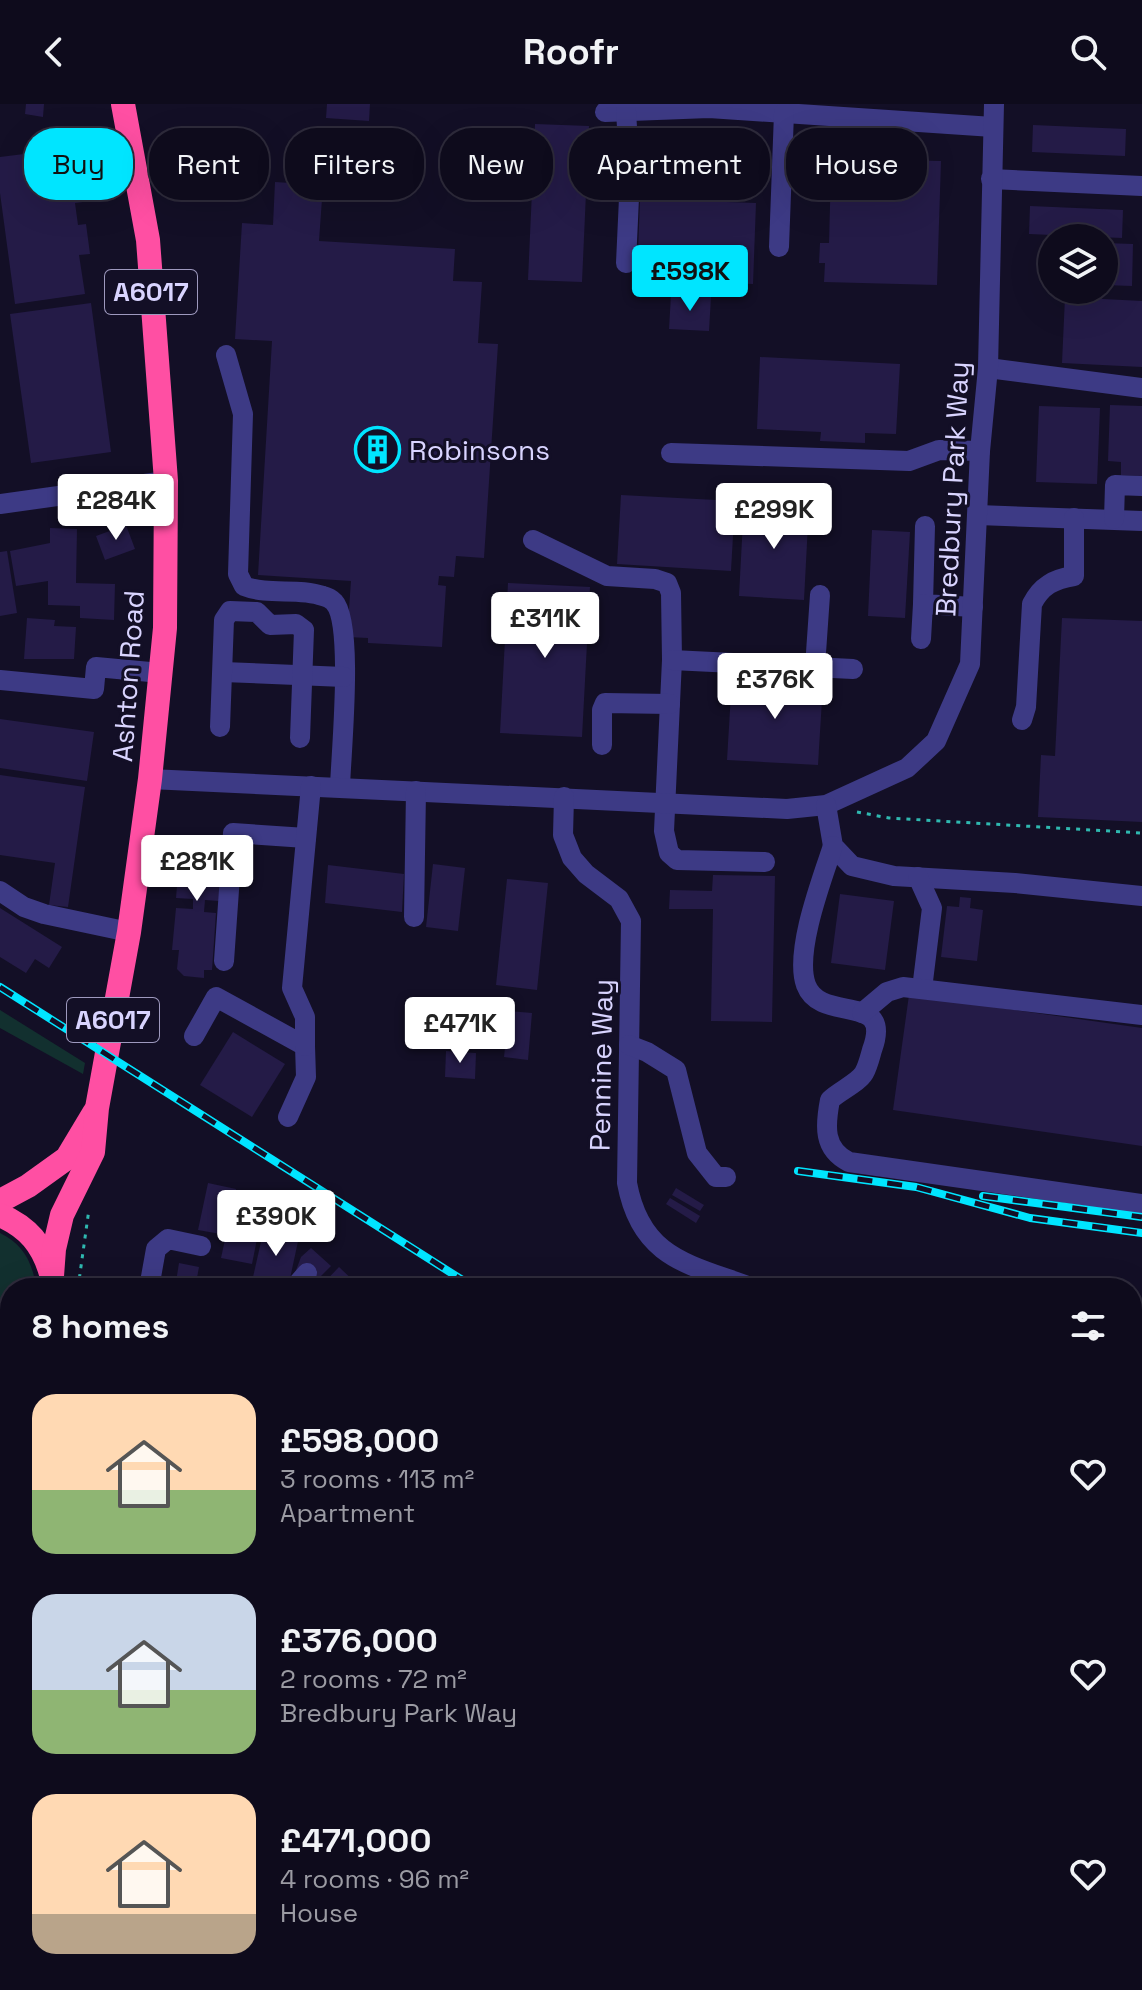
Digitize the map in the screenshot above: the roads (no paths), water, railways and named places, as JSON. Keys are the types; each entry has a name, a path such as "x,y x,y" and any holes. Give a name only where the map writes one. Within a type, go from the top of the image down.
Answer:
{"highway":[{"name":"Ashton Road","path":"52,1278 54,1249 62,1215 93,1152 97,1108 129,932 150,779 165,628 166,481 148,240 123,104"},
{"name":"Ashton Road","path":"0,1201 28,1186 67,1158 97,1108"},
{"path":"0,1215 20,1224 35,1238 46,1256 51,1278"}],"street":[{"name":"Bredbury Park Way","path":"150,779 787,809 826,805 907,768 936,741 970,664 980,451 988,368 994,104"},
{"path":"605,112 709,106 784,113 889,112 993,127"},
{"path":"626,111 630,176 626,263"},
{"path":"779,247 784,113"},
{"path":"991,179 1142,186"},
{"path":"226,355 243,414 238,574 244,586 255,590 321,595 334,602 339,612 346,650 340,787"},
{"path":"988,368 1142,388"},
{"path":"671,453 909,461 939,450 980,451"},
{"path":"0,504 166,481"},
{"path":"1114,519 1115,485 1142,486"},
{"path":"978,515 1142,521"},
{"path":"1022,720 1026,707 1032,604 1039,591 1050,583 1074,576 1074,518"},
{"path":"921,639 925,526"},
{"path":"533,540 607,576 655,579 667,583 671,593 672,660 665,802 665,840 669,853 677,860 765,862"},
{"path":"815,667 820,595"},
{"path":"923,604 973,607"},
{"path":"220,727 226,614 230,611 257,612 270,625 301,626 304,630 300,738"},
{"path":"672,660 853,669"},
{"path":"0,680 94,689 96,667 161,673"},
{"path":"223,672 344,677"},
{"path":"602,745 602,710 605,703 670,704"},
{"path":"288,1117 306,1077 305,1017 292,988 311,786"},
{"path":"414,917 416,791"},
{"name":"Pennine Way","path":"564,797 563,835 572,858 586,874 619,899 631,921 627,1183 632,1209 644,1232 663,1251 726,1278"},
{"path":"826,805 833,846 809,916 804,969 806,984 813,997 826,1004 870,1015 876,1022 878,1034 863,1075 830,1100 829,1144 836,1156 849,1162 1142,1204"},
{"path":"224,961 233,833 306,838"},
{"path":"833,846 852,866 894,876 1015,883 1142,896"},
{"path":"918,877 932,908 922,989"},
{"path":"0,891 24,907 44,914 129,932"},
{"path":"862,1013 887,992 903,987 1142,1015"},
{"path":"194,1036 216,997 305,1046"},
{"path":"629,1045 676,1070 697,1153 716,1177 726,1177"},
{"path":"151,1278 156,1249 168,1239 201,1246"}],"railway":[{"path":"0,987 459,1278"},
{"path":"798,1171 916,1187 1030,1218 1142,1233"},
{"path":"983,1196 1142,1217"}],"place":[{"name":"Robinsons","path":"378,450"}]}
